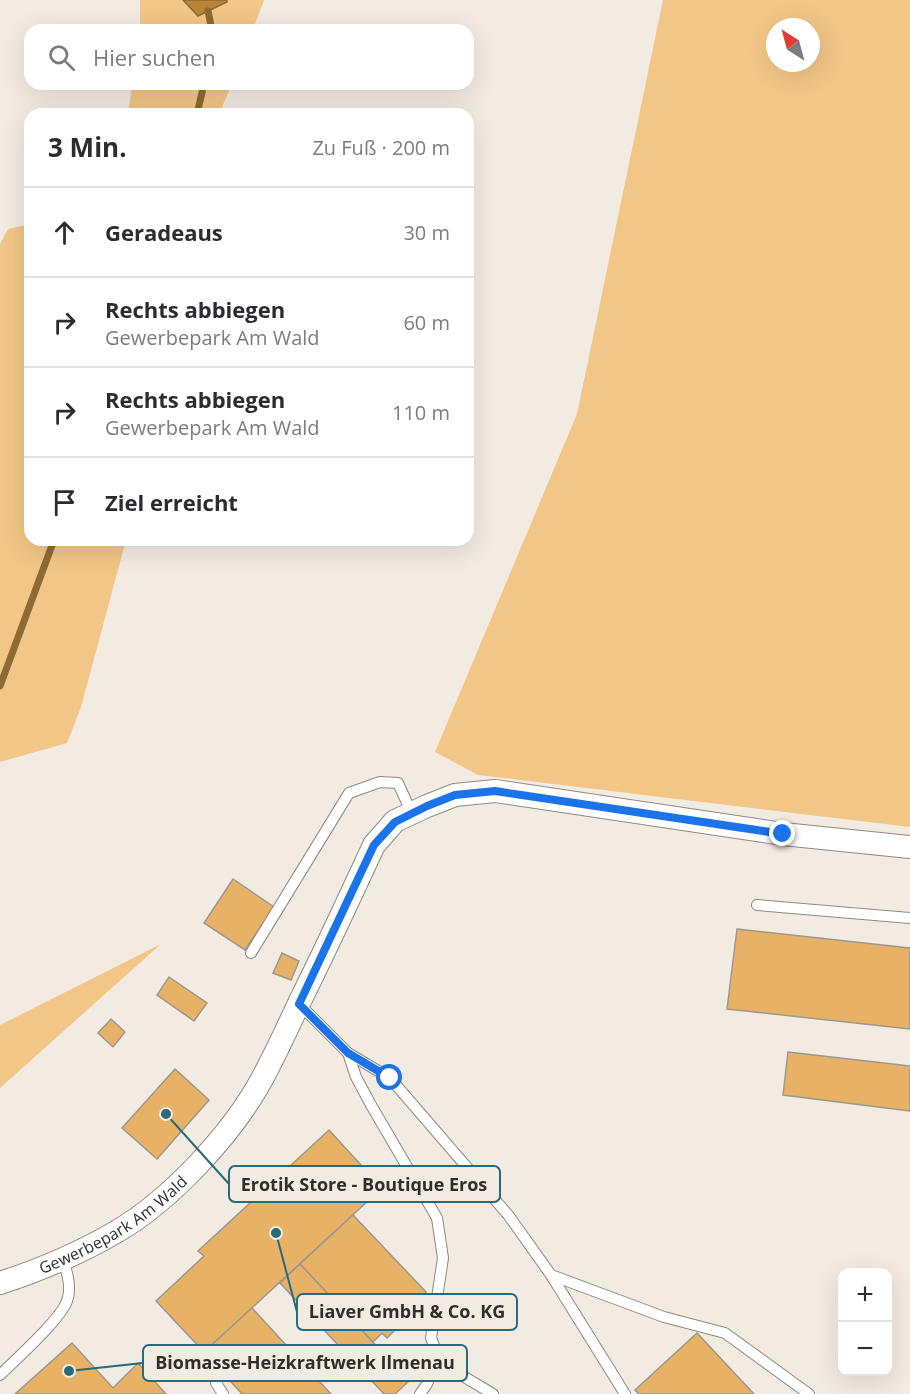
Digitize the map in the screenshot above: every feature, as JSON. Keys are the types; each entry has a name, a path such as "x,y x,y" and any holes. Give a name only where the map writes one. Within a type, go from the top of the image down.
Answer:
{"street":[{"name":"Gewerbepark Am Wald","path":"0,1283 63,1259 118,1231 142,1214 192,1171 243,1110 262,1079 374,845 395,822 455,795 495,791 783,834 910,847"}],"lane":[{"path":"251,953 349,793 380,782 398,783 412,814"},
{"path":"757,905 910,918"},
{"path":"299,1004 348,1053 390,1078 509,1216 551,1275 625,1394"},
{"path":"348,1053 356,1077 436,1218 443,1258 432,1338 438,1356 451,1369 493,1394"},
{"path":"0,1375 49,1325 68,1300 69,1279 63,1259"},
{"path":"551,1275 664,1317 725,1333 809,1394"},
{"path":"420,1394 428,1384 438,1356"},
{"path":"216,1383 223,1394"}],"shaded area":[{"path":"140,0 183,0 198,16 227,3 227,0 264,0 255,24 140,24"},
{"path":"183,0 227,0 227,2 198,16"},
{"path":"663,0 910,0 910,827 478,775 435,752 577,414"},
{"path":"131,90 229,90 222,108 129,108"},
{"path":"24,225 24,546 124,546 81,707 67,743 0,762 0,244 8,229"},
{"path":"161,944 0,1088 0,1025"}],"building":[{"path":"233,879 274,907 245,950 204,923"},
{"path":"737,929 910,948 910,1029 727,1009"},
{"path":"282,953 299,961 291,980 273,973"},
{"path":"169,977 207,1003 194,1021 157,995"},
{"path":"111,1019 125,1032 113,1047 98,1033"},
{"path":"788,1052 910,1066 910,1111 783,1095"},
{"path":"175,1069 209,1100 157,1159 122,1128"},
{"path":"329,1130 382,1188 204,1352 156,1301 204,1256 198,1251"},
{"path":"353,1215 426,1292 401,1316 405,1320 387,1338 382,1333 373,1342 300,1264"},
{"path":"300,1264 409,1381 395,1394 384,1394 280,1283"},
{"path":"252,1308 331,1394 242,1394 204,1352"},
{"path":"697,1333 754,1394 639,1394 635,1390"},
{"path":"72,1343 113,1388 138,1363 166,1394 15,1394"}],"waterway":[{"path":"208,11 211,24"},
{"path":"198,108 203,90"},
{"path":"0,686 52,546"}],"place":[{"name":"Erotik Store - Boutique Eros","path":"166,1114"},
{"name":"Liaver GmbH & Co. KG","path":"276,1233"},
{"name":"Biomasse-Heizkraftwerk Ilmenau","path":"69,1371"}],"route":[{"path":"390,1078 348,1053 299,1004 374,845 395,822 455,795 495,791 783,834"}]}
